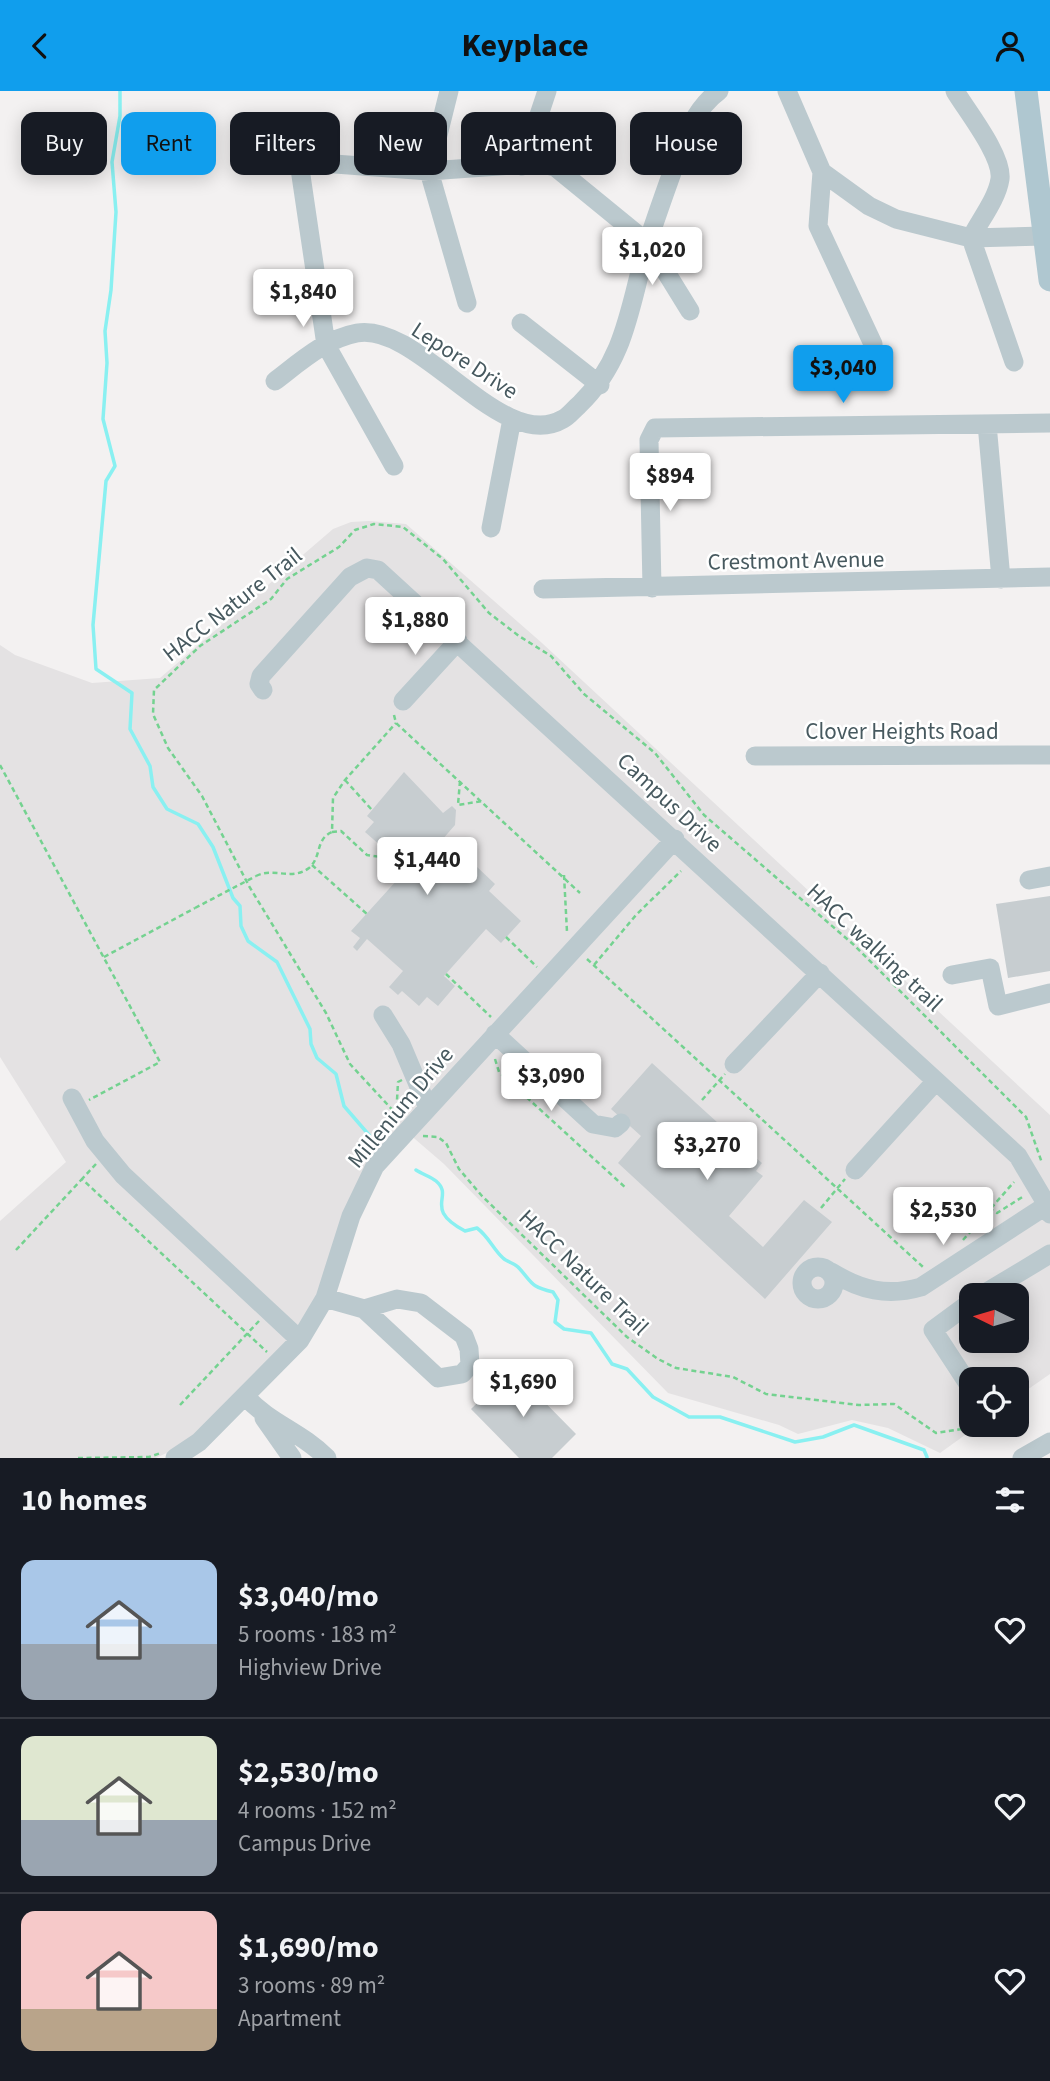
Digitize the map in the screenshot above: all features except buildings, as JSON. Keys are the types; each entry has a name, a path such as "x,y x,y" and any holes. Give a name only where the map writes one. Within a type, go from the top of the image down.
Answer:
{"main road":[{"path":"1026,91 1050,280"}],"street":[{"path":"444,112 449,91"},
{"path":"540,112 547,91"},
{"name":"Lepore Drive","path":"275,381 326,345 359,333 385,338 407,349 518,423 543,426 563,419 600,385 624,336 648,243 681,147 697,115 719,91"},
{"path":"788,91 822,172 818,226 873,344"},
{"path":"955,91 997,158 1001,177 996,193 971,238 1014,362"},
{"path":"822,172 881,213 971,238 1044,236"},
{"path":"301,175 326,345 394,466"},
{"path":"430,175 467,303"},
{"path":"565,175 648,243 690,311"},
{"path":"521,323 600,385"},
{"path":"491,528 512,419"},
{"path":"652,588 649,440 651,432 662,426 1050,423"},
{"path":"987,424 1001,579"},
{"name":"Campus Drive","path":"263,690 259,684 261,676 350,577 367,568 388,577 1018,1156 1046,1198"},
{"name":"Crestmont Avenue","path":"543,589 1050,577"},
{"path":"398,706 458,641"},
{"name":"Clover Heights Road","path":"755,756 1050,755"},
{"name":"Millenium Drive","path":"172,1454 198,1442 300,1340 325,1298 361,1193 376,1166 427,1117 498,1040 573,947 675,839"},
{"path":"1029,880 1050,876"},
{"path":"952,975 990,968 998,1006 1050,993"},
{"path":"734,1064 820,973"},
{"path":"383,1014 401,1044 427,1117"},
{"path":"498,1040 593,1124 615,1128 621,1123"},
{"path":"855,1170 936,1081"},
{"path":"75,1102 95,1141 123,1175 300,1340"},
{"path":"826,1266 875,1291 902,1293 921,1287 1046,1198"},
{"path":"1002,1283 1050,1254"},
{"path":"325,1298 364,1309 438,1378 461,1374 470,1364 469,1349 464,1336 421,1303 397,1299 364,1309"},
{"path":"959,1311 933,1330 959,1371"},
{"path":"245,1396 292,1458"},
{"path":"262,1415 308,1439 327,1458"},
{"path":"1022,1458 1050,1442"}],"path":[{"name":"HACC Nature Trail","path":"401,1119 350,1064 326,1013 249,886 202,796 172,755 153,714 154,689 166,675 208,639 271,599 287,579 339,547 355,530 382,524 403,527 443,559 489,613 551,656 584,694 655,753"},
{"path":"332,832 331,807 345,780 396,723 398,706"},
{"path":"396,723 580,893"},
{"name":"HACC walking trail","path":"655,753 704,815 854,945 1026,1117 1046,1198"},
{"path":"0,765 160,1062 75,1102"},
{"path":"345,780 372,810"},
{"path":"460,781 458,805 482,801"},
{"path":"104,957 256,876 272,871 295,874 312,865 321,841 332,832 341,831 367,855 395,859"},
{"path":"312,865 367,914"},
{"path":"594,965 636,915 681,871"},
{"path":"506,937 540,969"},
{"path":"573,947 925,1269"},
{"path":"446,974 498,1040 499,1072 627,1189"},
{"path":"489,1061 498,1040"},
{"path":"702,1100 719,1081"},
{"name":"HACC Nature Trail","path":"427,1117 417,1135 438,1137 446,1143 458,1169 489,1203 627,1337 667,1364 733,1377 766,1394 859,1405 894,1404 936,1433 959,1429"},
{"path":"16,1250 97,1162"},
{"path":"960,1243 1017,1178"},
{"path":"82,1179 271,1356"},
{"path":"821,1208 837,1188"},
{"path":"989,1208 998,1213 1046,1198"},
{"path":"916,1276 930,1264"},
{"path":"795,1287 803,1265 826,1266"},
{"path":"78,1458 172,1454"}],"shaded area":[{"path":"351,522 406,524 542,643 1050,1115 1050,1374 1029,1389 1029,1367 959,1367 959,1437 962,1437 940,1453 888,1428 852,1420 798,1434 779,1425 668,1393 444,1164 401,1127 309,1313 277,1355 189,1442 156,1458 0,1458 0,1221 66,1162 0,1057 0,645 15,655 92,683 160,678 333,529"}],"waterway":[{"path":"120,91 120,116 112,162 116,212 111,290 105,331 107,363 103,419 115,466 106,481 93,625 96,669 132,693 130,729 150,766 153,787 167,809 198,824 213,847 233,898 240,906 241,926 248,941 277,962 310,1029 311,1044 317,1058 336,1074 344,1106 369,1135"},
{"path":"416,1170 441,1187 442,1209 452,1223 465,1231 477,1228 500,1254 518,1267 532,1283 553,1292 558,1300 555,1322 564,1329 591,1333 612,1364 627,1369 653,1397 689,1417 720,1417 795,1442 823,1437 854,1425 924,1450 927,1457"}]}
